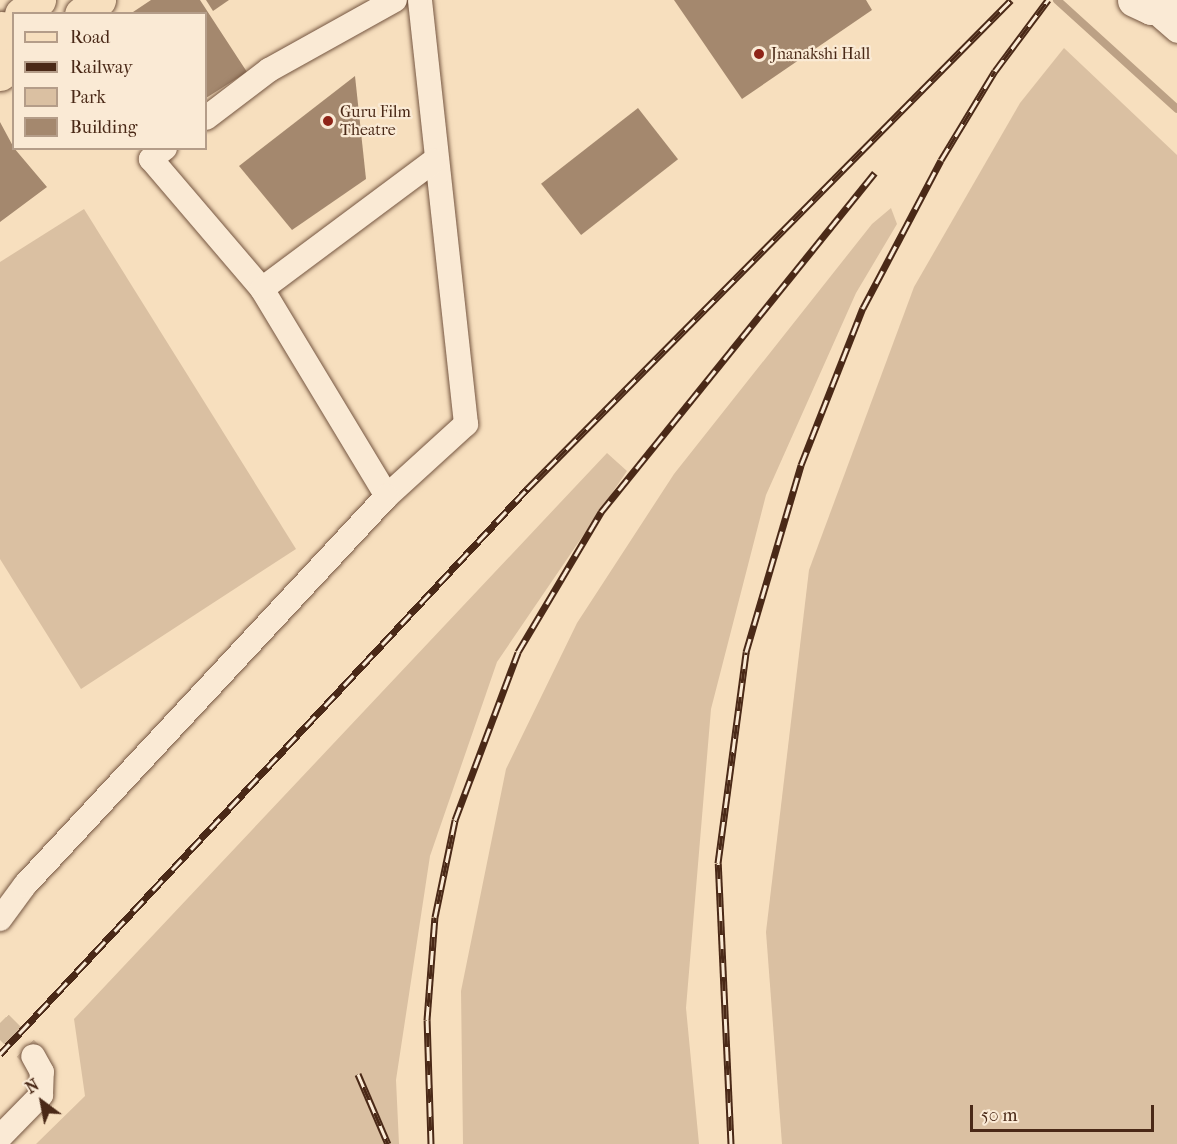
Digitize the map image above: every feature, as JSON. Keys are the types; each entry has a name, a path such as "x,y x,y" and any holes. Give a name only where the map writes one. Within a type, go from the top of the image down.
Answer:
{"main road":[{"path":"24,12 39,0"},
{"path":"84,12 99,0"},
{"path":"0,28 12,45"}],"street":[{"path":"207,117 269,70 395,0"},
{"path":"0,919 33,876 387,496 466,423 434,161 420,0"},
{"path":"1154,4 1177,31"},
{"path":"162,150 151,159 262,289 387,496"},
{"path":"262,289 434,161"},
{"path":"0,1137 41,1095 42,1072 33,1056"}],"green space":[{"path":"1064,48 1177,155 1177,1144 782,1144 766,932 809,570 914,287 1020,103"},
{"path":"891,208 897,224 856,293 766,495 711,709 686,1008 699,1144 463,1144 461,991 506,769 577,623 674,474 872,224"},
{"path":"84,209 296,549 81,689 0,559 0,262"},
{"path":"607,453 627,471 497,662 430,856 396,1080 399,1144 36,1144 85,1096 74,1019"}],"building":[{"path":"151,0 200,0 247,72 207,97 207,12 133,12"},
{"path":"206,0 229,0 213,11"},
{"name":"Jnanakshi Hall","path":"674,0 866,0 872,10 742,99"},
{"name":"Guru Film Theatre","path":"355,76 366,179 292,230 239,166"},
{"path":"638,108 678,159 581,235 541,184"},
{"path":"0,122 12,144 12,150 16,150 47,187 0,222"}],"waterway":[{"path":"1057,0 1177,109"}],"tunnel":[{"path":"0,1023 33,1056"}],"railway":[{"path":"0,1054 527,489 1011,0"},
{"path":"731,1144 718,863 746,652 801,465 863,308 941,160 995,71 1048,0"},
{"path":"431,1144 427,1020 435,917 455,820 518,652 601,512 875,173"},
{"path":"358,1074 388,1144"}],"place":[{"name":"Jnanakshi Hall","path":"759,54"},
{"name":"Guru Film Theatre","path":"328,121"}]}
